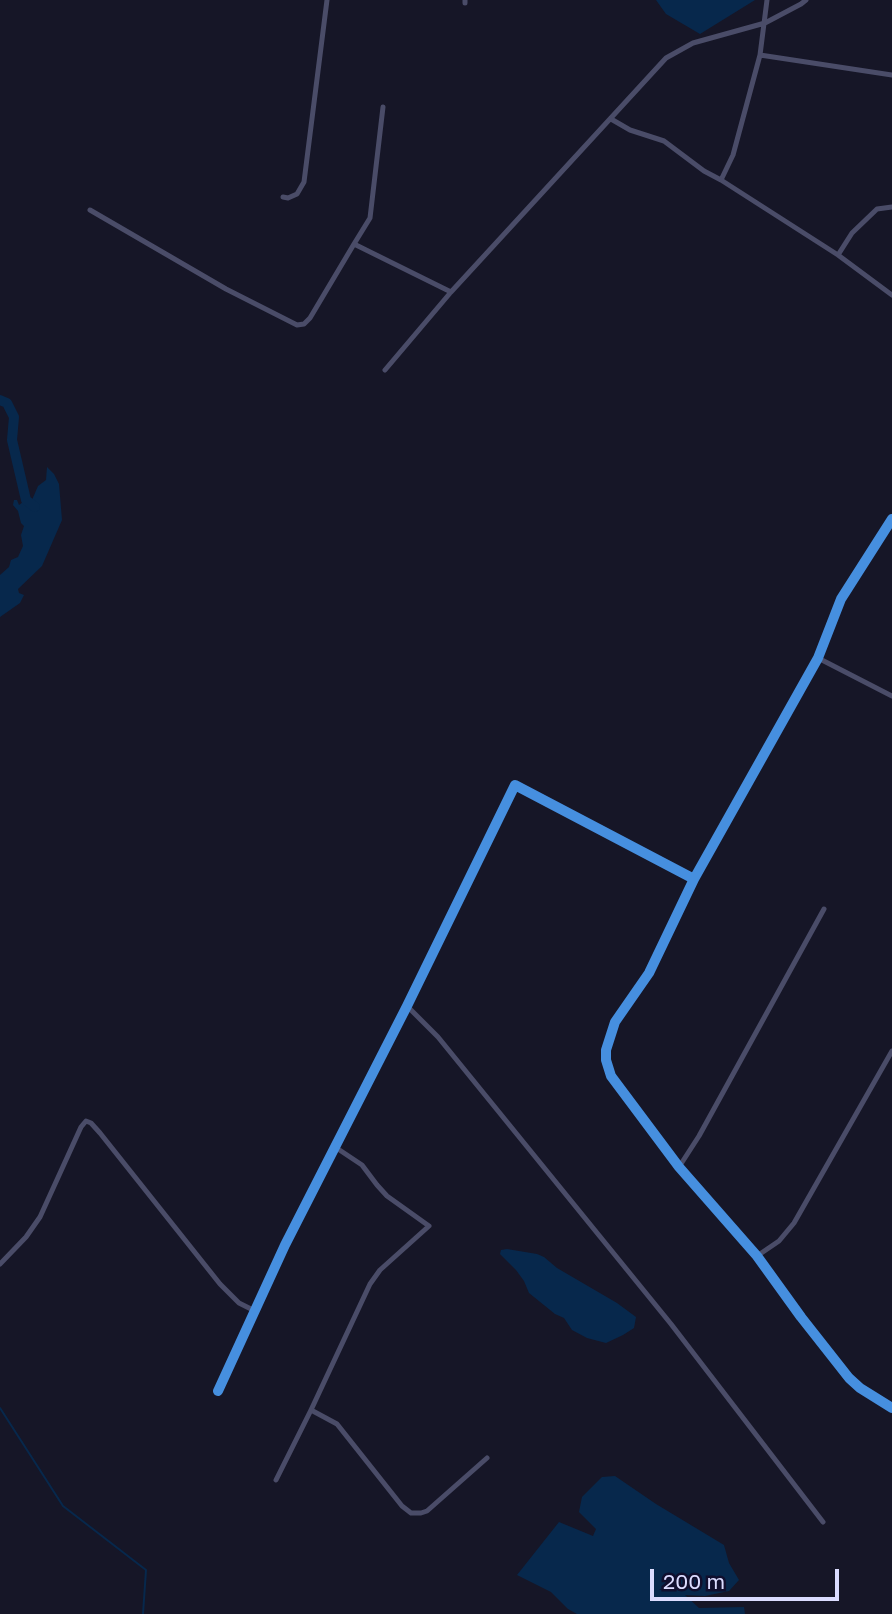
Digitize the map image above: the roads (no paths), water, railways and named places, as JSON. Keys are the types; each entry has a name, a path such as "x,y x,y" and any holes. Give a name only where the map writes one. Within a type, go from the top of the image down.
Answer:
{"street":[{"path":"283,197 297,194 304,182 327,0"},
{"path":"721,180 733,155 760,55 767,0"},
{"path":"385,370 451,292 666,58 693,43 765,23 806,0"},
{"path":"760,55 892,75"},
{"path":"90,210 226,289 297,325 304,324 370,218 383,107"},
{"path":"611,119 630,130 664,141 704,171 838,255 892,295"},
{"path":"838,255 852,233 877,209 892,207"},
{"path":"354,244 451,292"},
{"path":"892,519 841,598 818,658 694,879 649,973 615,1021 606,1050 611,1076 679,1167 757,1256 849,1378 892,1408"},
{"path":"818,658 892,696"},
{"path":"218,1391 285,1245 407,1006 515,785 694,879"},
{"path":"679,1167 699,1136 824,909"},
{"path":"407,1006 438,1037 654,1302 822,1522"},
{"path":"757,1256 779,1241 794,1223 892,1051"},
{"path":"0,1264 26,1237 40,1217 86,1121 100,1133 220,1284 240,1303 255,1311"},
{"path":"276,1480 375,1276 429,1226 387,1196 362,1165 335,1147"},
{"path":"311,1410 337,1424 402,1506 411,1513 427,1511 487,1458"}],"water":[{"path":"656,0 755,0 700,34 666,14"},
{"path":"47,467 59,484 62,520 42,566 18,589 19,593 24,595 20,603 0,617 0,575 9,567 11,560 18,557 23,546 21,535 24,526 13,505 14,500 17,500 19,505 24,500 32,500 38,486 46,480"},
{"path":"501,1250 544,1257 557,1268 636,1317 634,1328 606,1343 587,1338 572,1330 564,1318 529,1293 516,1270 500,1254"},
{"path":"615,1476 724,1545 729,1563 739,1580 729,1591 705,1596 685,1595 699,1608 744,1607 745,1614 577,1614 551,1592 517,1575 559,1522 593,1536 596,1529 579,1512 582,1497 602,1477"}],"waterway":[{"path":"0,400 7,403 14,417 12,440 26,500 35,507"},
{"path":"0,1408 63,1506 146,1570 143,1614"}]}
